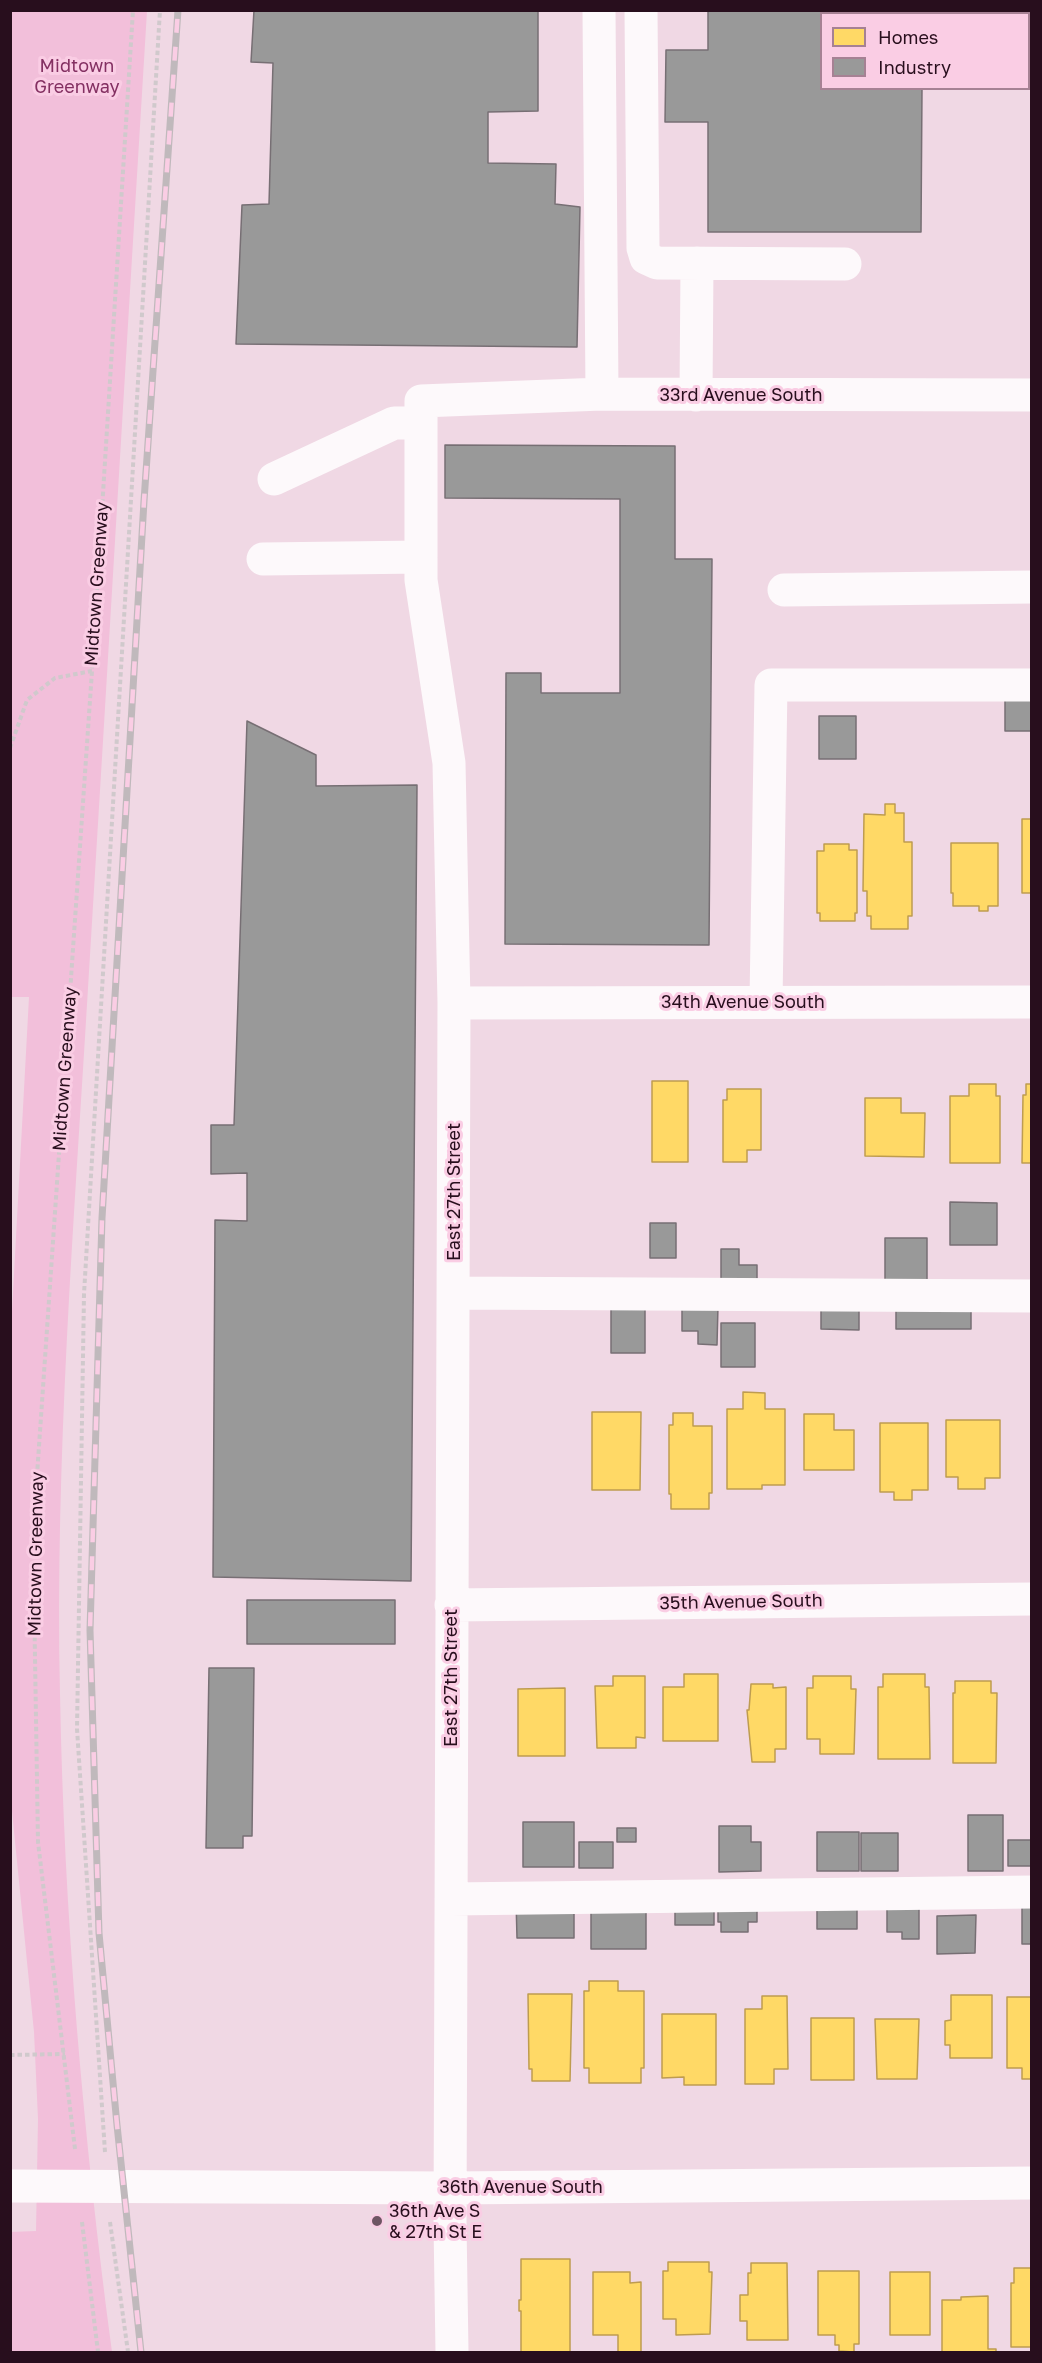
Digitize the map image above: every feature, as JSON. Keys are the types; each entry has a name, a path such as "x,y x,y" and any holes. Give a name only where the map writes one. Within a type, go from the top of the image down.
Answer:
{"street":[{"path":"600,10 602,394"},
{"path":"641,10 643,248 646,258 657,263 845,264"},
{"path":"696,395 697,263"},
{"name":"33rd Avenue South","path":"421,423 421,401 602,394 1032,395"},
{"path":"274,479 394,423 421,423"},
{"name":"East 27th Street","path":"421,423 421,580 449,764 454,1003 450,2188 452,2352"},
{"path":"263,559 421,557"},
{"path":"784,590 1032,587"},
{"path":"766,1001 771,685 1032,685"},
{"name":"34th Avenue South","path":"454,1003 1032,1002"},
{"path":"453,1293 1032,1296"},
{"name":"35th Avenue South","path":"451,1605 1032,1599"},
{"path":"451,1899 1032,1892"},
{"name":"36th Avenue South","path":"10,2186 450,2188 1032,2183"}],"path":[{"name":"Midtown Greenway","path":"73,2126 38,1842 33,1534 92,671 133,10"},
{"path":"103,2125 77,1729 84,1294 160,10"},
{"path":"10,748 27,700 54,678 92,671"},
{"path":"10,2055 65,2054"},
{"path":"111,2235 128,2352"},
{"path":"83,2236 98,2352"}],"green space":[{"name":"Midtown Greenway","path":"11,11 147,11 72,1253 60,1518 62,1777 71,1942 92,2188 112,2352 11,2352 10,2232 36,2231 38,2119 34,2032 10,1791 10,1348 29,997 10,997"}],"building: Homes":[{"path":"885,804 895,804 895,813 904,813 904,842 912,842 912,916 908,916 908,929 871,929 871,916 867,916 867,891 863,891 864,814 885,815"},
{"path":"1022,819 1032,819 1032,893 1022,893"},
{"path":"951,843 998,843 998,906 988,906 988,911 979,911 979,906 953,906"},
{"path":"824,844 849,844 849,850 857,850 855,921 820,921 820,913 817,913 817,851 824,851"},
{"path":"652,1081 688,1081 688,1162 652,1162"},
{"path":"969,1084 996,1084 996,1096 1000,1096 1000,1163 950,1163 950,1096 969,1096"},
{"path":"1026,1084 1032,1084 1032,1163 1022,1163 1023,1095 1026,1095"},
{"path":"727,1089 761,1089 761,1150 747,1150 747,1162 723,1162 723,1100 727,1100"},
{"path":"865,1098 901,1098 901,1113 925,1113 924,1157 865,1156"},
{"path":"743,1392 765,1393 765,1409 785,1409 785,1485 762,1485 762,1489 727,1489 727,1409 743,1409"},
{"path":"592,1412 641,1412 640,1490 592,1490"},
{"path":"673,1413 693,1413 693,1426 712,1426 712,1493 709,1493 709,1509 671,1509 669,1425 673,1425"},
{"path":"804,1414 834,1414 834,1430 854,1430 854,1470 804,1470"},
{"path":"946,1420 1000,1420 1000,1478 985,1478 985,1489 958,1489 958,1477 946,1477"},
{"path":"880,1423 928,1423 928,1490 912,1490 912,1500 894,1500 894,1492 880,1492"},
{"path":"684,1674 718,1674 718,1741 663,1741 663,1687 684,1687"},
{"path":"883,1674 925,1674 925,1687 929,1687 930,1759 878,1759 878,1687 883,1687"},
{"path":"613,1676 645,1676 645,1738 636,1737 636,1748 597,1748 595,1686 613,1686"},
{"path":"813,1676 851,1676 851,1689 856,1689 854,1754 820,1754 820,1739 807,1739 807,1688 813,1688"},
{"path":"955,1681 991,1681 991,1693 997,1693 996,1763 953,1763"},
{"path":"751,1684 773,1684 773,1688 786,1687 786,1749 775,1749 775,1762 752,1762 747,1710 749,1710"},
{"path":"565,1688 565,1756 518,1756 518,1689"},
{"path":"589,1981 618,1981 618,1991 644,1991 644,2068 641,2068 641,2083 589,2083 589,2068 584,2068 584,1991 589,1991"},
{"path":"528,1994 572,1994 570,2081 532,2081 532,2069 529,2069"},
{"path":"951,1995 992,1995 992,2058 950,2058 950,2045 945,2045 945,2021 951,2020"},
{"path":"762,1996 787,1996 788,2069 774,2069 774,2084 745,2084 745,2009 762,2009"},
{"path":"1007,1997 1032,1997 1032,2079 1022,2079 1022,2068 1007,2068"},
{"path":"662,2014 716,2014 716,2085 684,2085 684,2077 662,2078"},
{"path":"811,2018 854,2018 854,2080 811,2080"},
{"path":"875,2019 919,2019 917,2079 877,2079"},
{"path":"521,2259 570,2259 570,2352 521,2352 519,2300 521,2300"},
{"path":"668,2262 709,2262 709,2272 712,2272 710,2334 676,2335 676,2319 663,2319 663,2271 668,2271"},
{"path":"751,2263 787,2263 788,2340 747,2340 747,2321 740,2321 740,2295 748,2295 748,2273 751,2273"},
{"path":"1014,2268 1032,2268 1032,2347 1011,2347 1011,2283 1014,2283"},
{"path":"818,2271 859,2271 859,2344 854,2344 854,2352 839,2351 839,2345 835,2345 835,2335 818,2335"},
{"path":"593,2272 630,2272 630,2283 641,2282 641,2352 618,2352 618,2335 593,2335"},
{"path":"890,2272 930,2272 930,2335 890,2335"},
{"path":"988,2296 988,2349 996,2349 996,2352 942,2352 942,2300"}],"building: Industry":[{"path":"254,10 538,10 538,111 488,112 488,163 556,164 555,204 580,207 577,347 236,344 242,205 269,204 273,63 251,62"},
{"path":"708,10 922,10 922,12 820,12 820,90 922,90 921,232 708,232 708,122 665,122 666,50 708,50"},
{"path":"445,445 675,446 675,559 712,559 709,945 505,944 506,673 541,673 541,693 620,693 620,499 445,498"},
{"path":"1005,690 1032,690 1032,731 1005,731"},
{"path":"819,716 856,716 856,759 819,759"},
{"path":"247,721 316,755 316,786 417,785 411,1581 213,1577 215,1220 247,1221 247,1173 211,1174 211,1125 234,1125"},
{"path":"950,1202 997,1203 997,1245 950,1245"},
{"path":"650,1223 676,1223 676,1258 650,1258"},
{"path":"885,1238 927,1238 927,1280 885,1280"},
{"path":"721,1249 739,1249 739,1265 757,1265 757,1284 721,1284"},
{"path":"896,1304 971,1304 971,1329 896,1329"},
{"path":"821,1305 859,1305 859,1330 821,1329"},
{"path":"611,1306 645,1307 645,1353 611,1353"},
{"path":"682,1306 718,1306 717,1345 698,1344 698,1331 682,1331"},
{"path":"721,1323 755,1323 755,1367 721,1367"},
{"path":"247,1600 395,1600 395,1644 247,1644"},
{"path":"209,1668 254,1668 252,1836 243,1836 243,1848 206,1848"},
{"path":"968,1815 1003,1815 1003,1871 968,1871"},
{"path":"523,1822 574,1822 574,1867 523,1867"},
{"path":"719,1826 751,1826 751,1842 761,1842 761,1871 719,1872"},
{"path":"617,1828 636,1828 636,1842 617,1842"},
{"path":"817,1832 859,1832 859,1871 817,1871"},
{"path":"861,1833 898,1833 898,1871 861,1871"},
{"path":"1008,1840 1032,1840 1032,1866 1008,1866"},
{"path":"579,1842 613,1842 613,1868 579,1868"},
{"path":"675,1896 714,1896 714,1925 675,1925"},
{"path":"817,1897 857,1897 857,1929 817,1929"},
{"path":"718,1898 757,1898 757,1922 748,1922 748,1932 721,1932 721,1922 718,1922"},
{"path":"516,1900 574,1900 574,1938 517,1938"},
{"path":"1022,1902 1032,1902 1032,1944 1022,1944"},
{"path":"887,1904 919,1904 919,1939 902,1939 902,1932 887,1932"},
{"path":"591,1908 646,1908 646,1949 591,1949"},
{"path":"976,1915 975,1953 937,1954 937,1916"}],"railway":[{"path":"141,2352 99,1933 90,1630 102,1218 144,501 178,10"}],"place":[{"name":"36th Ave S & 27th St E","path":"377,2221"}]}
